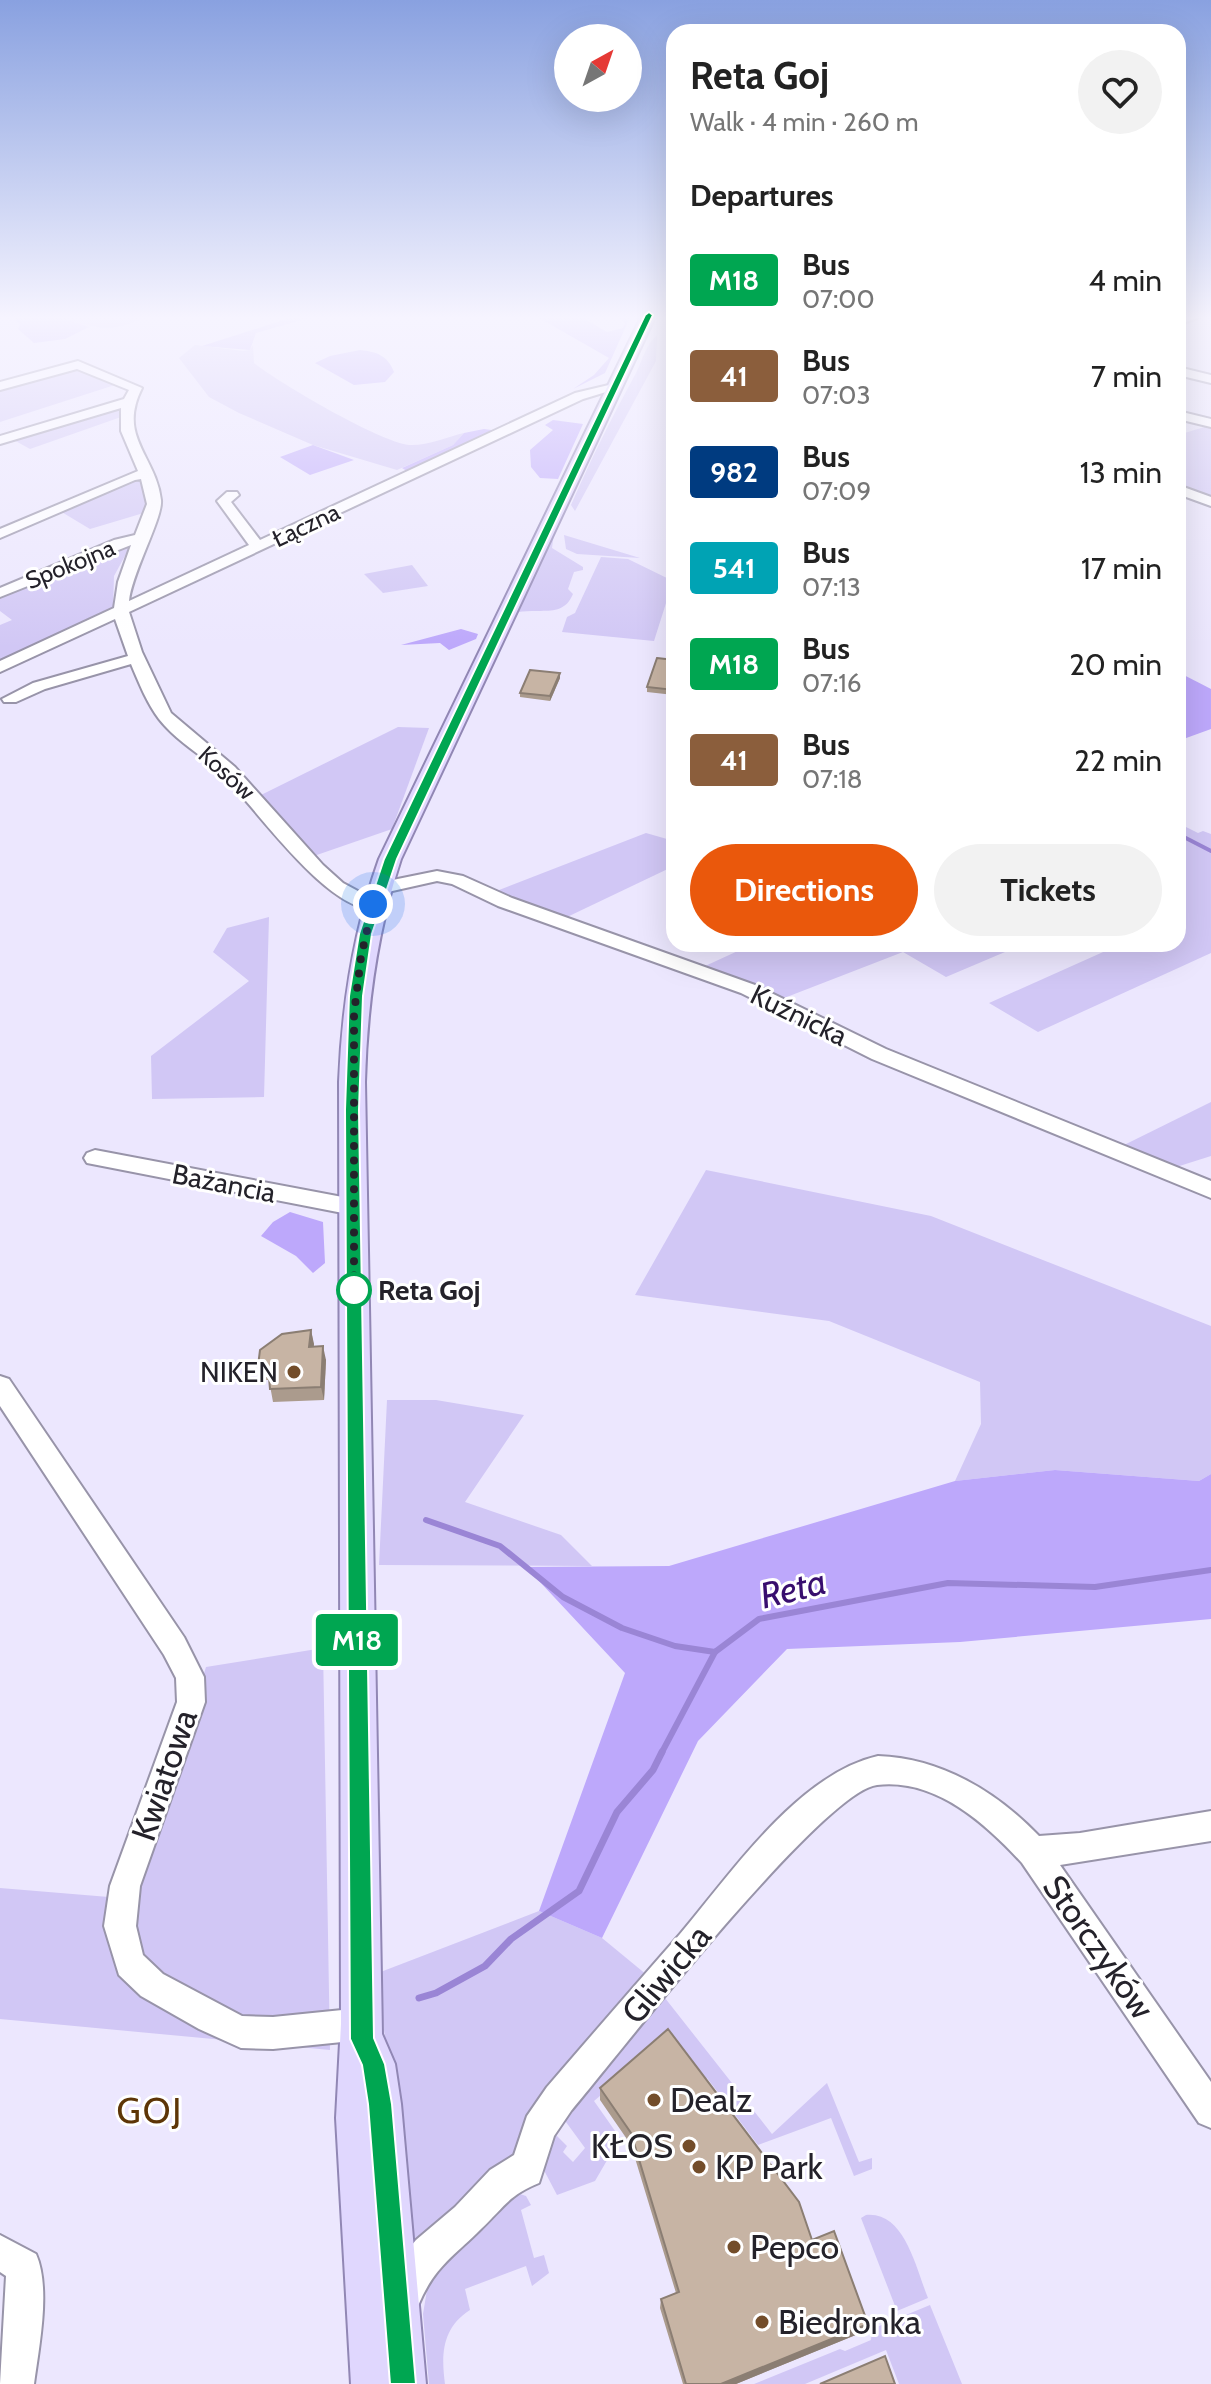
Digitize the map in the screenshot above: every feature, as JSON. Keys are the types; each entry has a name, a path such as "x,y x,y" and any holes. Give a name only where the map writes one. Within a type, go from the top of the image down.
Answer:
{"main road":[{"name":"Gliwicka","path":"392,2373 357,2118 357,2076 362,2032 353,1207 354,1014 361,957 376,896 433,767 595,426"}],"street":[{"path":"0,440 46,426"},
{"path":"123,610 126,579 155,503 147,474 128,437 126,426"},
{"name":"Łączna","path":"0,667 515,426"},
{"path":"0,534 132,476 147,474"},
{"path":"1186,492 1211,502"},
{"path":"232,495 224,501 252,541 261,546"},
{"name":"Spokojna","path":"0,593 119,543 142,538"},
{"name":"Kosów","path":"123,610 137,658 156,702 188,740 231,772 300,850 349,897 376,896"},
{"path":"10,699 39,686 137,658"},
{"name":"Kuźnicka","path":"376,896 437,876 457,880 505,902 599,933 748,989 879,1054 1211,1190"},
{"name":"Bażancia","path":"95,1158 353,1207"},
{"name":"Kwiatowa","path":"0,1386 158,1621 190,1677 191,1702 125,1886 120,1926 130,1964 152,1985 241,2032 362,2032"},
{"name":"Gliwicka","path":"392,2373 401,2313 414,2271 428,2252 502,2182 520,2170 527,2171 530,2149 539,2128 559,2099 773,1848 808,1814 866,1773 902,1771 969,1797 999,1817 1033,1852"},
{"name":"Storczyków","path":"1211,1826 1080,1848 1033,1852 1211,2111"},
{"path":"0,2253 24,2266 23,2327 16,2384"}],"shaded area":[{"path":"52,426 95,426 30,449 12,439"},
{"path":"270,426 361,426 409,445 464,433 453,445 397,470 313,445"},
{"path":"547,426 582,426 558,479 540,478 531,467 530,450 553,430"},
{"path":"608,426 621,426 575,511 571,505"},
{"path":"1211,426 1211,497 1186,487 1186,433"},
{"path":"484,429 499,431 410,473 402,468 453,445 464,433"},
{"path":"313,445 354,460 310,475 280,457"},
{"path":"141,478 152,505 147,512 90,529 60,511"},
{"path":"555,527 552,548 583,567 583,570 574,572 568,589 573,594 569,602 558,609 518,612"},
{"path":"564,535 640,558 577,554 566,549"},
{"path":"132,543 114,576 113,610 0,662 0,625 12,620 0,611 0,596"},
{"path":"601,557 628,559 666,578 666,603 654,641 562,632 567,617 575,613"},
{"path":"412,565 428,586 383,593 364,574"},
{"path":"461,629 478,634 476,639 449,650 440,643 401,645"},
{"path":"1186,676 1211,689 1211,729 1186,738"},
{"path":"398,727 429,728 392,829 311,857 256,802 261,795"},
{"path":"1186,827 1198,833 1211,834 1211,953 1038,1032 989,1003 1103,952 1186,952"},
{"path":"646,833 666,839 666,870 565,918 494,892"},
{"path":"269,917 264,1097 152,1099 151,1056 249,981 213,952 227,928"},
{"path":"736,952 903,952 779,1000 703,967"},
{"path":"903,952 1005,952 946,977"},
{"path":"1211,1102 1211,1156 1170,1169 1118,1148"},
{"path":"706,1170 931,1216 1211,1326 1211,1474 1199,1481 1055,1470 955,1481 981,1424 980,1382 829,1321 635,1295"},
{"path":"290,1212 323,1222 325,1263 313,1273 296,1256 261,1236 273,1222"},
{"path":"387,1400 436,1400 524,1415 465,1502 561,1535 592,1566 379,1565"},
{"path":"1055,1470 1199,1481 1211,1474 1211,1619 960,1642 787,1649 698,1741 602,1938 539,1911 625,1673 526,1567 669,1566 955,1481"},
{"path":"323,1648 330,2050 0,2019 0,1888 133,1899 206,1667"},
{"path":"539,1911 602,1938 653,1980 521,2151 421,2244 405,2227 378,1973"},
{"path":"661,1988 665,1998 772,2134 827,2083 859,2162 872,2158 872,2169 854,2176 831,2118 758,2145 707,2078 701,2083 667,2039 594,2101 620,2138 595,2181 557,2195 536,2155 548,2134 556,2135 567,2146 563,2152 573,2162 585,2148 563,2118"},
{"path":"520,2194 526,2196 531,2205 521,2210 534,2258 544,2255 549,2273 532,2286 526,2266 465,2289 470,2310 449,2333 443,2362 445,2384 429,2384 423,2314 433,2276 512,2197"},
{"path":"866,2215 879,2216 900,2232 928,2298 897,2311 861,2218"},
{"path":"930,2305 962,2384 899,2384 886,2350 805,2384 754,2384 840,2349 845,2351 871,2340 872,2329"}],"building":[{"path":"657,658 666,659 666,689 647,687"},
{"path":"530,670 560,673 550,696 520,693"},
{"name":"NIKEN","path":"311,1330 309,1347 323,1346 321,1387 270,1389 268,1366 258,1366 260,1350 282,1334"},
{"path":"668,2029 799,2202 812,2240 834,2231 868,2324 721,2384 686,2384 661,2299 679,2292 631,2133 600,2088"},
{"path":"885,2356 895,2384 820,2384"}],"waterway":[{"path":"1186,838 1211,851"},
{"name":"Reta","path":"426,1520 500,1546 563,1597 622,1628 675,1646 715,1652"},
{"name":"Reta","path":"715,1652 759,1619 948,1583 1095,1587 1211,1570"},
{"path":"661,1754 715,1652"},
{"path":"419,1998 436,1993 485,1966 511,1939 579,1891 617,1812 653,1770 661,1754"}],"bus line":[{"name":"M18","path":"403,2384 380,2104 374,2064 362,2039 352,1110 354,1014 365,934 390,859 596,426"}],"place":[{"name":"Reta Goj","path":"354,1290"},
{"name":"NIKEN","path":"294,1372"},
{"name":"Dealz","path":"654,2100"},
{"name":"KŁOS","path":"689,2146"},
{"name":"KP Park","path":"699,2167"},
{"name":"Pepco","path":"734,2247"},
{"name":"Biedronka","path":"762,2322"}],"district":[{"name":"GOJ","path":"150,2110"}],"route":[{"path":"354,1290 354,1014 361,957 373,904"}]}
